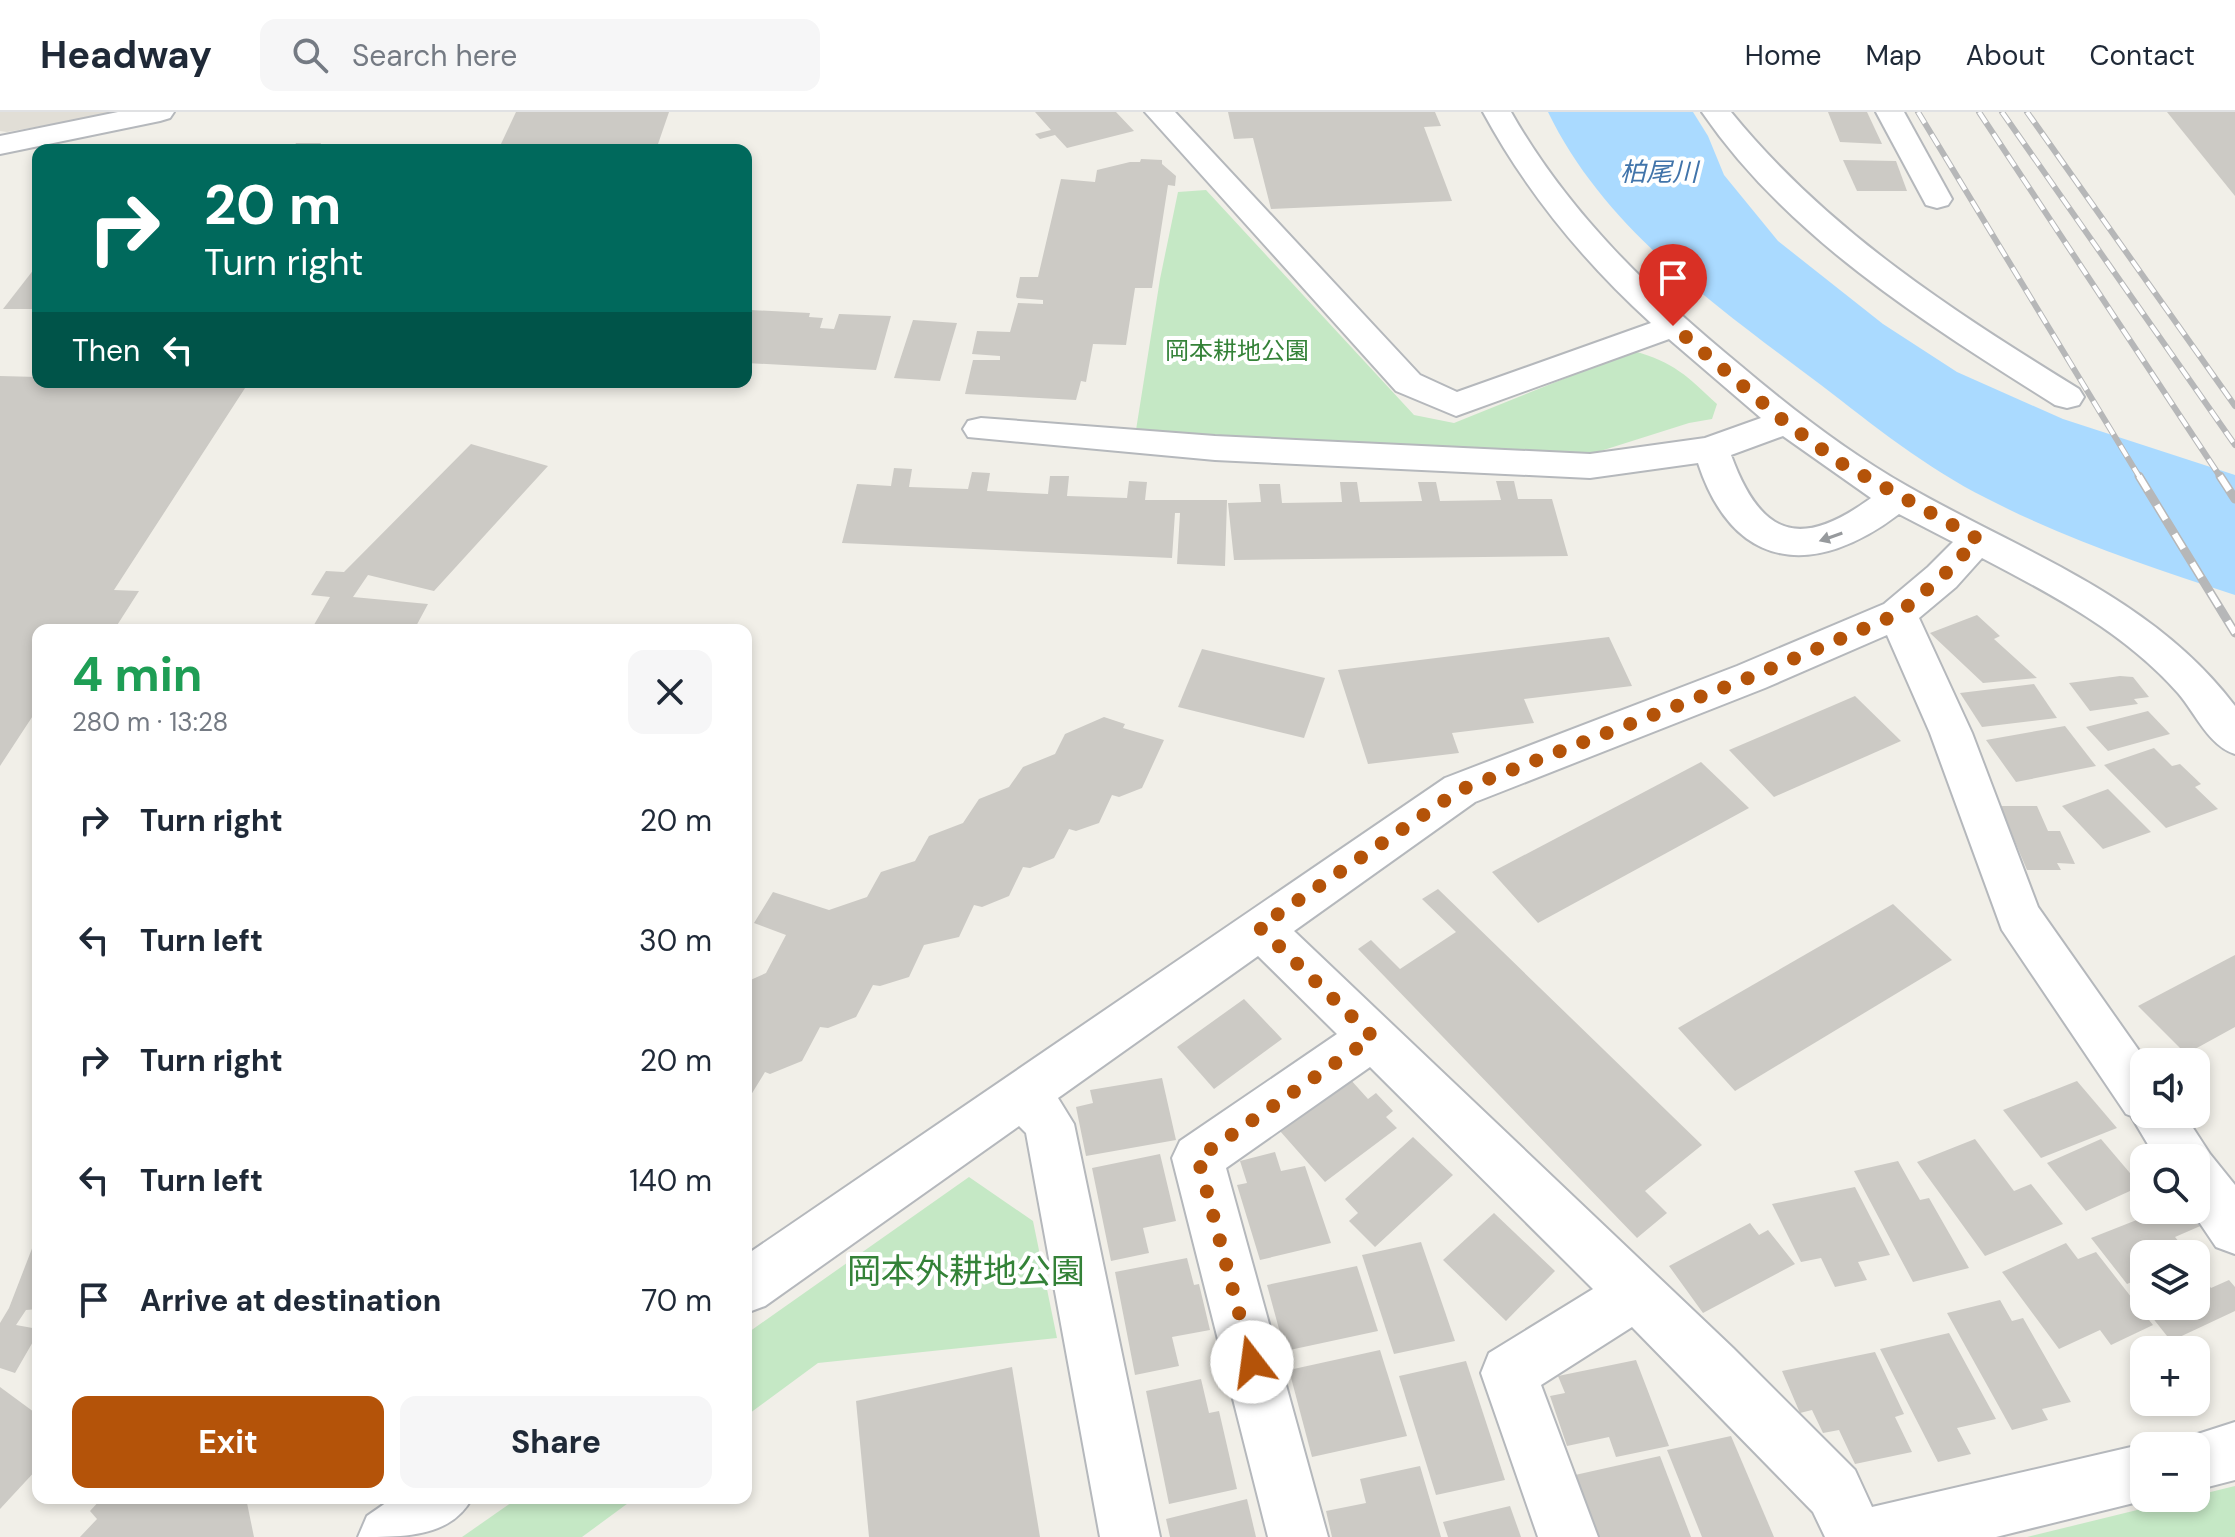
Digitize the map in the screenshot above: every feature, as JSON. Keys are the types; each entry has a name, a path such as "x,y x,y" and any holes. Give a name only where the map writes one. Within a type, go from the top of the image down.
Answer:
{"street":[{"path":"0,145 160,112"},
{"path":"1159,112 1408,383 1456,405 1673,326"},
{"path":"1497,112 1529,171 1564,218 1622,279 1785,422 1839,462 1897,497 2059,583 2150,641 2185,673 2235,738"},
{"path":"1716,112 1754,158 1832,235 1942,315 2067,397"},
{"path":"1890,112 1937,199"},
{"path":"981,429 1215,448 1590,466 1636,462 1711,449 1785,422"},
{"path":"1711,449 1730,495 1761,534 1789,543 1828,541 1865,522 1897,497"},
{"path":"752,1283 1460,790 1751,677 1898,614 1942,577 1978,539"},
{"path":"1898,614 1951,733 2018,916 2130,1078"},
{"path":"1259,927 1632,1293 1713,1368 1834,1491 1856,1537"},
{"path":"1298,1537 1198,1158 1373,1037"},
{"path":"1023,1093 1049,1124 1130,1537"},
{"path":"2210,1193 2235,1229"},
{"path":"1568,1537 1509,1373 1595,1321 1632,1293"},
{"path":"2210,1457 2235,1451"},
{"path":"1870,1537 2130,1476"},
{"path":"388,1537 435,1504"}],"shaded area":[{"path":"0,112 123,112 7,132 0,131"}],"green space":[{"name":"岡本耕地公園","path":"1206,190 1414,415 1454,423 1633,351 1670,365 1697,385 1717,404 1712,419 1689,423 1591,454 1501,453 1136,430 1160,279 1178,192"},
{"name":"岡本外耕地公園","path":"969,1177 1033,1221 1057,1338 818,1363 752,1412 752,1330"},
{"path":"2235,1486 2235,1537 2027,1537 2130,1512 2210,1512 2210,1492"},
{"path":"509,1504 627,1504 582,1537 462,1537"}],"water":[{"name":"柏尾川","path":"1548,112 1693,112 1708,136 1724,175 1778,241 1883,324 1957,372 2063,419 2235,475 2235,595 2046,527 1964,486 1900,445 1743,326 1668,264 1600,194"}],"building":[{"path":"516,112 669,112 658,144 501,144"},
{"path":"1035,112 1116,112 1134,131 1067,148 1055,135 1040,139 1035,134 1051,130"},
{"path":"1228,112 1435,112 1441,126 1424,127 1452,201 1271,209 1253,138 1234,139"},
{"path":"1828,112 1867,112 1882,144 1840,142"},
{"path":"2167,112 2235,112 2235,196"},
{"path":"1141,159 1162,160 1162,164 1176,176 1175,186 1168,185 1152,288 1135,288 1126,345 1093,344 1086,382 1081,381 1076,400 965,394 973,360 1000,360 1000,356 972,354 977,331 1010,332 1018,303 1043,304 1043,300 1016,296 1020,277 1038,277 1061,179 1095,182 1097,170 1140,162"},
{"path":"1843,160 1896,161 1907,191 1857,191"},
{"path":"32,272 32,309 3,309"},
{"path":"752,310 810,313 809,317 823,318 820,328 834,329 839,314 891,316 876,370 752,363"},
{"path":"913,320 957,323 940,381 894,378"},
{"path":"0,376 32,377 32,388 245,388 114,590 139,591 118,624 32,624 32,717 0,766"},
{"path":"471,444 548,466 434,591 368,575 353,597 428,604 417,624 314,624 330,597 311,595 326,571 344,572"},
{"path":"894,468 912,469 909,487 968,489 972,472 990,473 987,491 1048,494 1050,476 1069,476 1067,496 1127,498 1129,481 1147,482 1145,500 1227,500 1225,566 1177,564 1180,513 1175,513 1172,558 842,543 857,484 891,486"},
{"path":"1496,481 1514,481 1518,499 1552,499 1568,556 1234,560 1228,503 1261,502 1259,484 1280,484 1282,503 1342,502 1340,482 1357,482 1360,502 1422,501 1418,482 1436,482 1440,501 1501,500"},
{"path":"1977,615 2000,636 1994,639 2037,678 1983,683 1930,633"},
{"path":"1609,637 1632,686 1524,699 1534,723 1452,733 1459,753 1368,764 1338,670"},
{"path":"1202,649 1325,678 1304,738 1178,707"},
{"path":"2133,677 2149,697 2134,699 2138,704 2090,711 2069,683"},
{"path":"2034,684 2057,718 1982,727 1960,693"},
{"path":"1855,696 1901,741 1774,797 1729,750"},
{"path":"2148,711 2170,734 2108,751 2086,727"},
{"path":"1104,717 1125,724 1123,728 1164,740 1142,788 1119,797 1112,795 1099,823 1076,831 1069,829 1054,858 1030,868 1023,867 1009,896 982,907 974,905 959,937 924,945 909,977 880,986 873,985 856,1017 828,1028 820,1027 802,1061 770,1074 765,1072 752,1093 752,979 766,973 786,935 754,923 773,892 829,910 867,897 881,872 915,861 929,836 963,823 979,799 1009,787 1023,767 1055,754 1065,734"},
{"path":"2065,726 2096,766 2016,782 1986,740"},
{"path":"2154,748 2172,766 2180,764 2201,784 2195,787 2218,809 2166,828 2104,765"},
{"path":"1701,762 1749,808 1538,923 1492,872"},
{"path":"2108,789 2151,832 2103,849 2062,806"},
{"path":"2000,806 2037,806 2048,831 2060,831 2075,864 2057,863 2061,870 2027,870"},
{"path":"1438,889 1702,1145 1645,1191 1667,1213 1637,1238 1358,949 1371,940 1400,969 1456,932 1422,899"},
{"path":"1893,904 1952,960 1735,1091 1678,1028"},
{"path":"2235,955 2235,1027 2197,1048 2180,1048 2138,1006"},
{"path":"1244,999 1282,1039 1214,1089 1177,1047"},
{"path":"1162,1078 1176,1140 1086,1156 1076,1107 1093,1103 1090,1090"},
{"path":"1350,1079 1368,1099 1376,1093 1393,1111 1386,1117 1397,1128 1325,1182 1280,1131"},
{"path":"2077,1081 2117,1128 2041,1158 2003,1110"},
{"path":"1413,1137 1453,1175 1375,1247 1349,1221 1358,1213 1345,1199"},
{"path":"1975,1139 2014,1191 2031,1184 2063,1224 1985,1256 1917,1162"},
{"path":"2101,1139 2130,1173 2130,1191 2086,1211 2047,1163"},
{"path":"1275,1152 1281,1171 1305,1166 1331,1243 1260,1260 1237,1185 1247,1183 1240,1161"},
{"path":"1160,1154 1176,1221 1143,1228 1149,1253 1111,1261 1092,1168"},
{"path":"1898,1161 1920,1200 1929,1198 1969,1268 1913,1282 1854,1171"},
{"path":"1855,1187 1890,1255 1858,1262 1867,1280 1835,1287 1821,1258 1801,1262 1772,1204"},
{"path":"1494,1213 1555,1271 1506,1321 1443,1260"},
{"path":"1750,1223 1759,1235 1768,1230 1795,1264 1703,1313 1669,1266"},
{"path":"2130,1223 2205,1224 2175,1237 2177,1240 2130,1240 2130,1283 2127,1284 2091,1238"},
{"path":"1421,1242 1455,1341 1394,1354 1362,1255"},
{"path":"2066,1243 2078,1259 2096,1252 2130,1296 2130,1320 2149,1320 2153,1325 2111,1345 2100,1330 2059,1349 2002,1272"},
{"path":"32,1249 32,1310 26,1310 16,1325 32,1328 32,1343 15,1373 0,1368 0,1323"},
{"path":"1187,1258 1194,1285 1199,1284 1210,1330 1172,1337 1179,1366 1135,1375 1115,1272"},
{"path":"1357,1266 1378,1331 1285,1351 1267,1285"},
{"path":"2229,1280 2235,1287 2235,1311 2182,1336 2167,1336 2154,1320 2210,1320 2210,1287"},
{"path":"2000,1300 2012,1321 2023,1318 2071,1402 2042,1409 2048,1420 2012,1430 1947,1313"},
{"path":"1949,1333 1996,1419 1957,1428 1971,1454 1938,1462 1880,1349"},
{"path":"1380,1350 1407,1436 1312,1457 1289,1370"},
{"path":"1875,1352 1904,1414 1895,1417 1912,1452 1855,1464 1839,1430 1823,1433 1812,1410 1800,1413 1782,1371"},
{"path":"1636,1360 1669,1446 1616,1457 1609,1437 1567,1446 1550,1396 1565,1393 1558,1376"},
{"path":"1466,1361 1505,1480 1436,1495 1399,1376"},
{"path":"1012,1367 1040,1537 869,1537 856,1401"},
{"path":"1201,1379 1209,1413 1219,1411 1237,1489 1169,1504 1146,1391"},
{"path":"0,1387 32,1411 32,1474 0,1509"},
{"path":"1731,1436 1774,1537 1702,1537 1667,1450"},
{"path":"1660,1456 1691,1537 1596,1537 1575,1475"},
{"path":"1420,1466 1441,1537 1332,1537 1326,1511 1366,1503 1360,1479"},
{"path":"1247,1499 1256,1537 1170,1537 1166,1519"},
{"path":"96,1504 247,1504 254,1537 80,1537 97,1519 90,1511"},
{"path":"1510,1506 1521,1537 1448,1537 1443,1522"}],"railway":[{"path":"1918,112 2140,478"},
{"path":"1979,112 2221,478"},
{"path":"2002,112 2235,445"},
{"path":"2027,112 2235,406"},
{"path":"2139,476 2235,633"},
{"path":"2220,476 2235,499"}],"route":[{"path":"1252,1362 1198,1158 1373,1037 1259,927 1460,790 1751,677 1898,614 1942,577 1978,539 1897,497 1839,462 1785,422 1673,326"}]}
